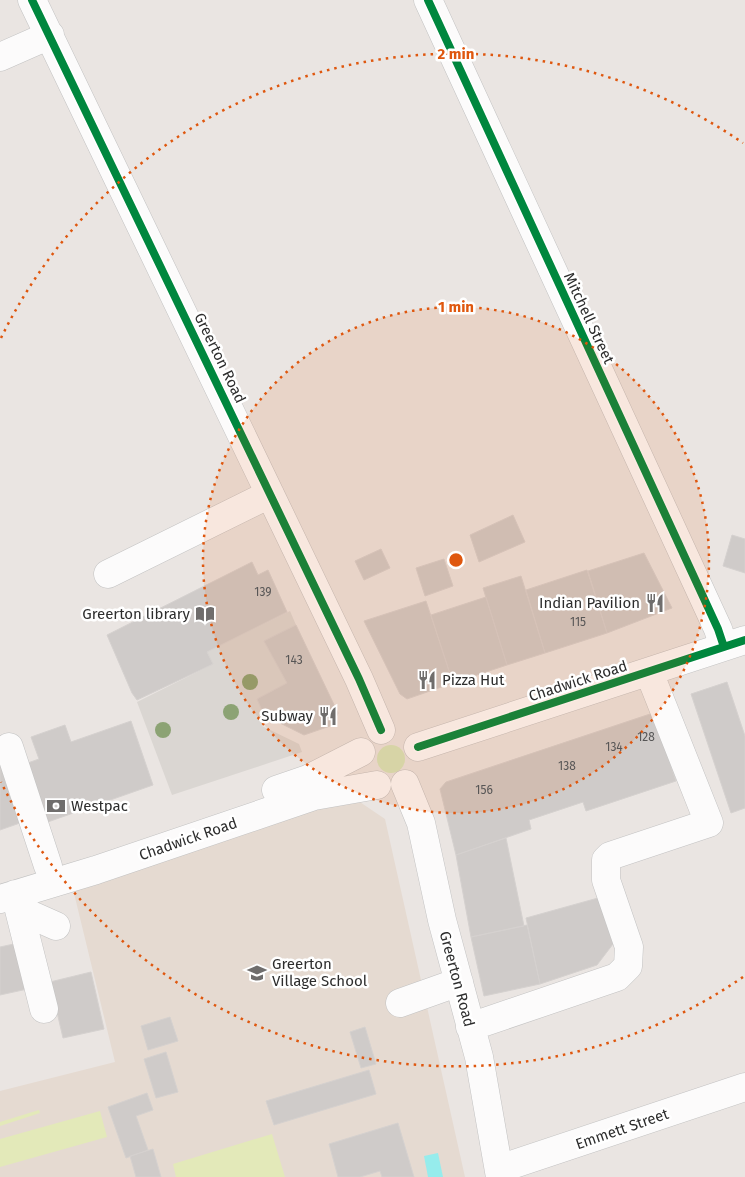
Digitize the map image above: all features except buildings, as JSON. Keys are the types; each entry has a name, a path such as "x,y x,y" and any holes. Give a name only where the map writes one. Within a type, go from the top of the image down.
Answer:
{"street":[{"name":"Mitchell Street","path":"428,0 714,620 734,644"},
{"name":"Greerton Road","path":"36,1 50,35 359,679 381,730"},
{"path":"0,57 50,35"},
{"path":"108,574 270,494"},
{"name":"Chadwick Road","path":"418,747 734,644"},
{"path":"470,1026 617,977 628,966 629,947 606,880 606,860 610,856 709,823 649,672"},
{"path":"381,730 390,728 407,733 414,739 418,747 420,756 417,772 405,784"},
{"name":"Chadwick Road","path":"9,896 48,866 308,779 361,752 365,742 381,730"},
{"path":"9,747 48,866"},
{"path":"361,752 360,762 364,772 369,780 377,785"},
{"name":"Chadwick Road","path":"9,896 96,870 314,796 377,785 386,788 396,788 405,784"},
{"name":"Greerton Road","path":"405,784 421,823 442,920 479,1057 499,1173"},
{"path":"9,896 56,926"},
{"path":"9,896 44,1009"},
{"path":"400,1003 459,982"},
{"name":"Emmett Street","path":"499,1173 745,1087"}],"shaded area":[{"path":"290,611 296,625 265,641 287,683 257,699 266,717 262,726 299,744 302,752 172,795 137,702 213,664 207,652"},
{"name":"Greerton Village School","path":"348,794 385,819 465,1177 0,1177 0,1091 115,1062 72,885"}],"green space":[{"path":"391,745 401,749 405,759 401,769 391,773 381,769 377,759 381,749"},
{"path":"39,1110 40,1113 0,1126 0,1122"},
{"path":"100,1111 107,1137 0,1167 0,1139"},
{"path":"272,1134 285,1177 176,1177 173,1164"}],"water":[{"path":"438,1153 443,1177 428,1177 424,1156"}],"cycle path":[{"path":"32,0 359,679 381,730"},
{"path":"428,0 718,629 724,647"},
{"path":"418,747 745,640"}],"place":[{"name":"Indian Pavilion","path":"655,603"},
{"name":"Greerton library","path":"205,614"},
{"name":"Pizza Hut","path":"427,680"},
{"name":"Subway","path":"328,716"},
{"name":"Westpac","path":"56,806"},
{"name":"Greerton Village School","path":"257,973"}]}
